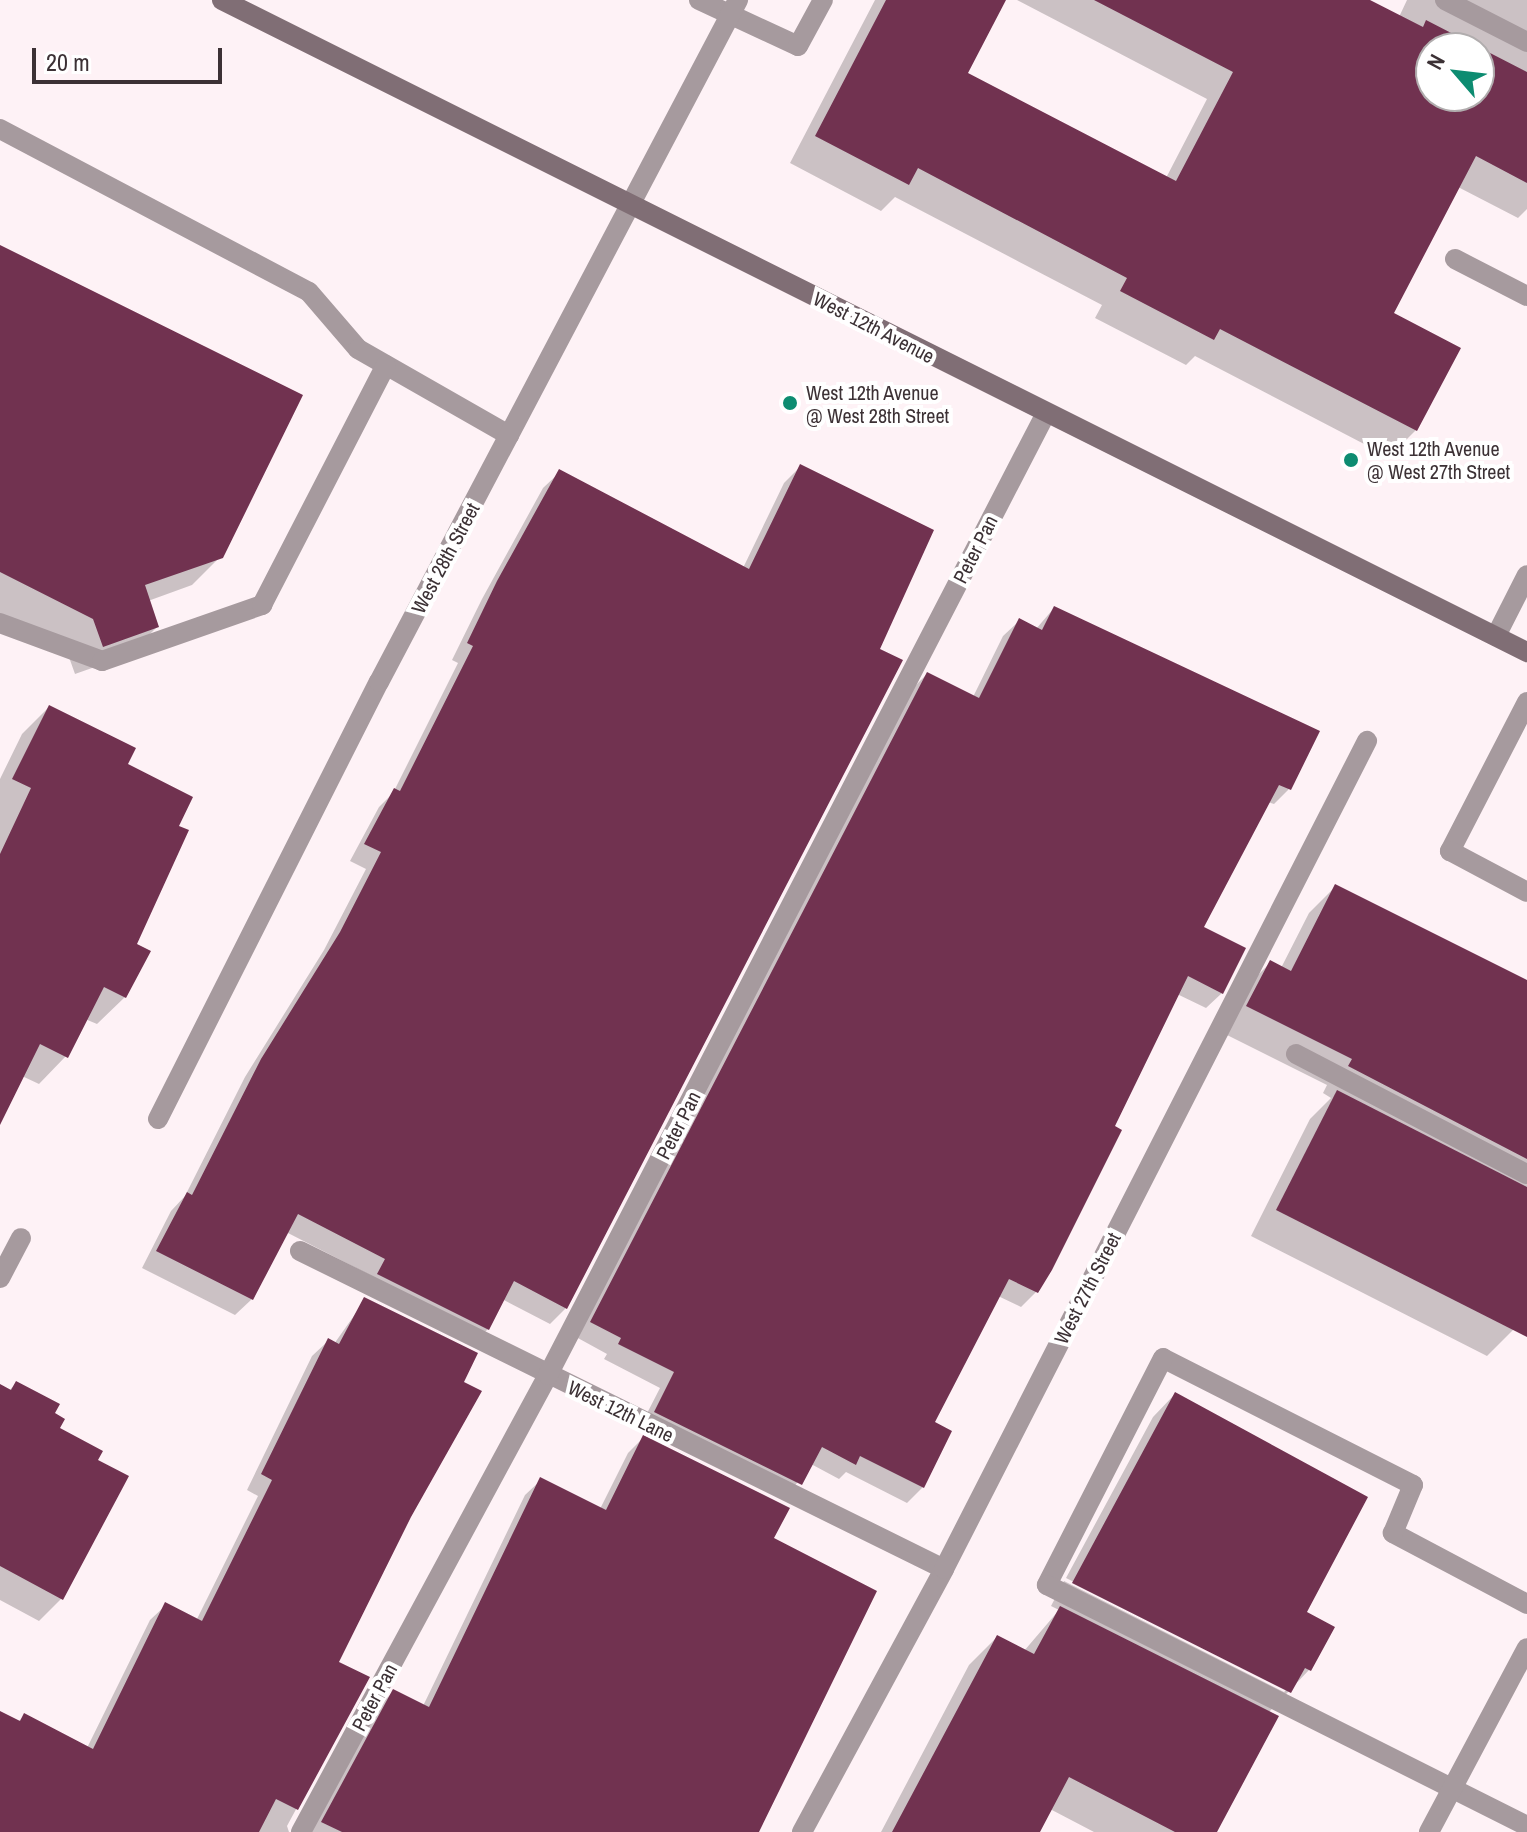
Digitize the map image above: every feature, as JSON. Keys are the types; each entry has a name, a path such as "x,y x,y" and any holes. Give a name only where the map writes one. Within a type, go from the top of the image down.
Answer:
{"main road":[{"name":"West 12th Avenue","path":"222,0 1527,652"}],"street":[{"path":"699,0 734,8 798,46 823,0"},
{"path":"1445,0 1527,42"},
{"name":"West 28th Street","path":"158,1119 509,435 734,8"},
{"path":"0,129 309,292 358,349 509,435"},
{"path":"1455,259 1527,296"},
{"path":"0,623 102,661 262,605 386,365"},
{"name":"Peter Pan","path":"301,1832 548,1375 1046,413"},
{"path":"1496,636 1527,575"},
{"path":"1527,702 1450,851 1527,892"},
{"name":"West 27th Street","path":"802,1832 944,1569 1367,741"},
{"path":"1296,1054 1527,1174"},
{"path":"0,1278 21,1238"},
{"name":"West 12th Lane","path":"300,1251 944,1569"},
{"path":"1527,1604 1393,1533 1413,1485 1163,1358 1047,1585 1454,1786 1527,1826"},
{"path":"1429,1832 1527,1648"}],"building":[{"path":"886,0 1006,0 968,73 1176,181 1233,72 1094,0 1370,0 1423,27 1426,20 1449,32 1415,32 1415,112 1495,112 1495,56 1527,72 1527,183 1476,156 1394,313 1461,348 1417,431 1220,329 1214,340 1120,291 1127,278 918,168 909,185 815,136"},
{"path":"0,245 303,395 223,558 145,585 159,627 103,647 93,619 0,572"},
{"path":"800,464 934,530 880,649 903,660 567,1309 514,1281 489,1330 377,1274 385,1259 298,1214 253,1300 156,1251 187,1192 192,1195 261,1059 340,932 381,852 364,844 394,788 400,791 473,646 467,643 497,581 559,469 749,569"},
{"path":"1054,606 1320,731 1291,790 1279,785 1204,927 1246,948 1223,994 1188,976 1115,1126 1122,1130 1052,1270 1038,1293 1009,1279 935,1422 952,1431 924,1488 860,1456 856,1465 822,1447 802,1485 654,1412 674,1372 618,1344 621,1338 590,1322 927,672 979,698 1019,618 1042,630"},
{"path":"49,705 136,748 128,764 193,797 179,826 189,830 137,944 151,951 126,998 104,987 68,1058 40,1044 0,1125 0,854 31,788 12,779"},
{"path":"1335,884 1527,980 1527,1159 1348,1066 1352,1059 1246,1006 1270,960 1291,971"},
{"path":"1337,1090 1527,1187 1527,1337 1276,1210"},
{"path":"364,1297 478,1353 464,1382 482,1391 411,1517 339,1662 370,1677 298,1810 276,1799 259,1832 0,1832 0,1711 20,1721 24,1713 93,1749 165,1602 202,1621 272,1480 261,1474 328,1338 339,1344"},
{"path":"16,1381 60,1404 55,1413 65,1419 60,1428 103,1451 98,1460 129,1476 63,1600 0,1566 0,1384 11,1390"},
{"path":"1175,1392 1368,1497 1307,1612 1335,1627 1311,1671 1305,1668 1291,1693 1072,1583"},
{"path":"643,1435 790,1508 774,1538 877,1591 759,1832 342,1832 321,1822 393,1689 429,1707 540,1477 606,1510"},
{"path":"1060,1606 1279,1716 1217,1832 1175,1832 1069,1777 1040,1832 892,1832 997,1635 1034,1654"}],"place":[{"name":"West 12th Avenue @ West 28th Street","path":"790,403"},
{"name":"West 12th Avenue @ West 27th Street","path":"1351,460"}]}
